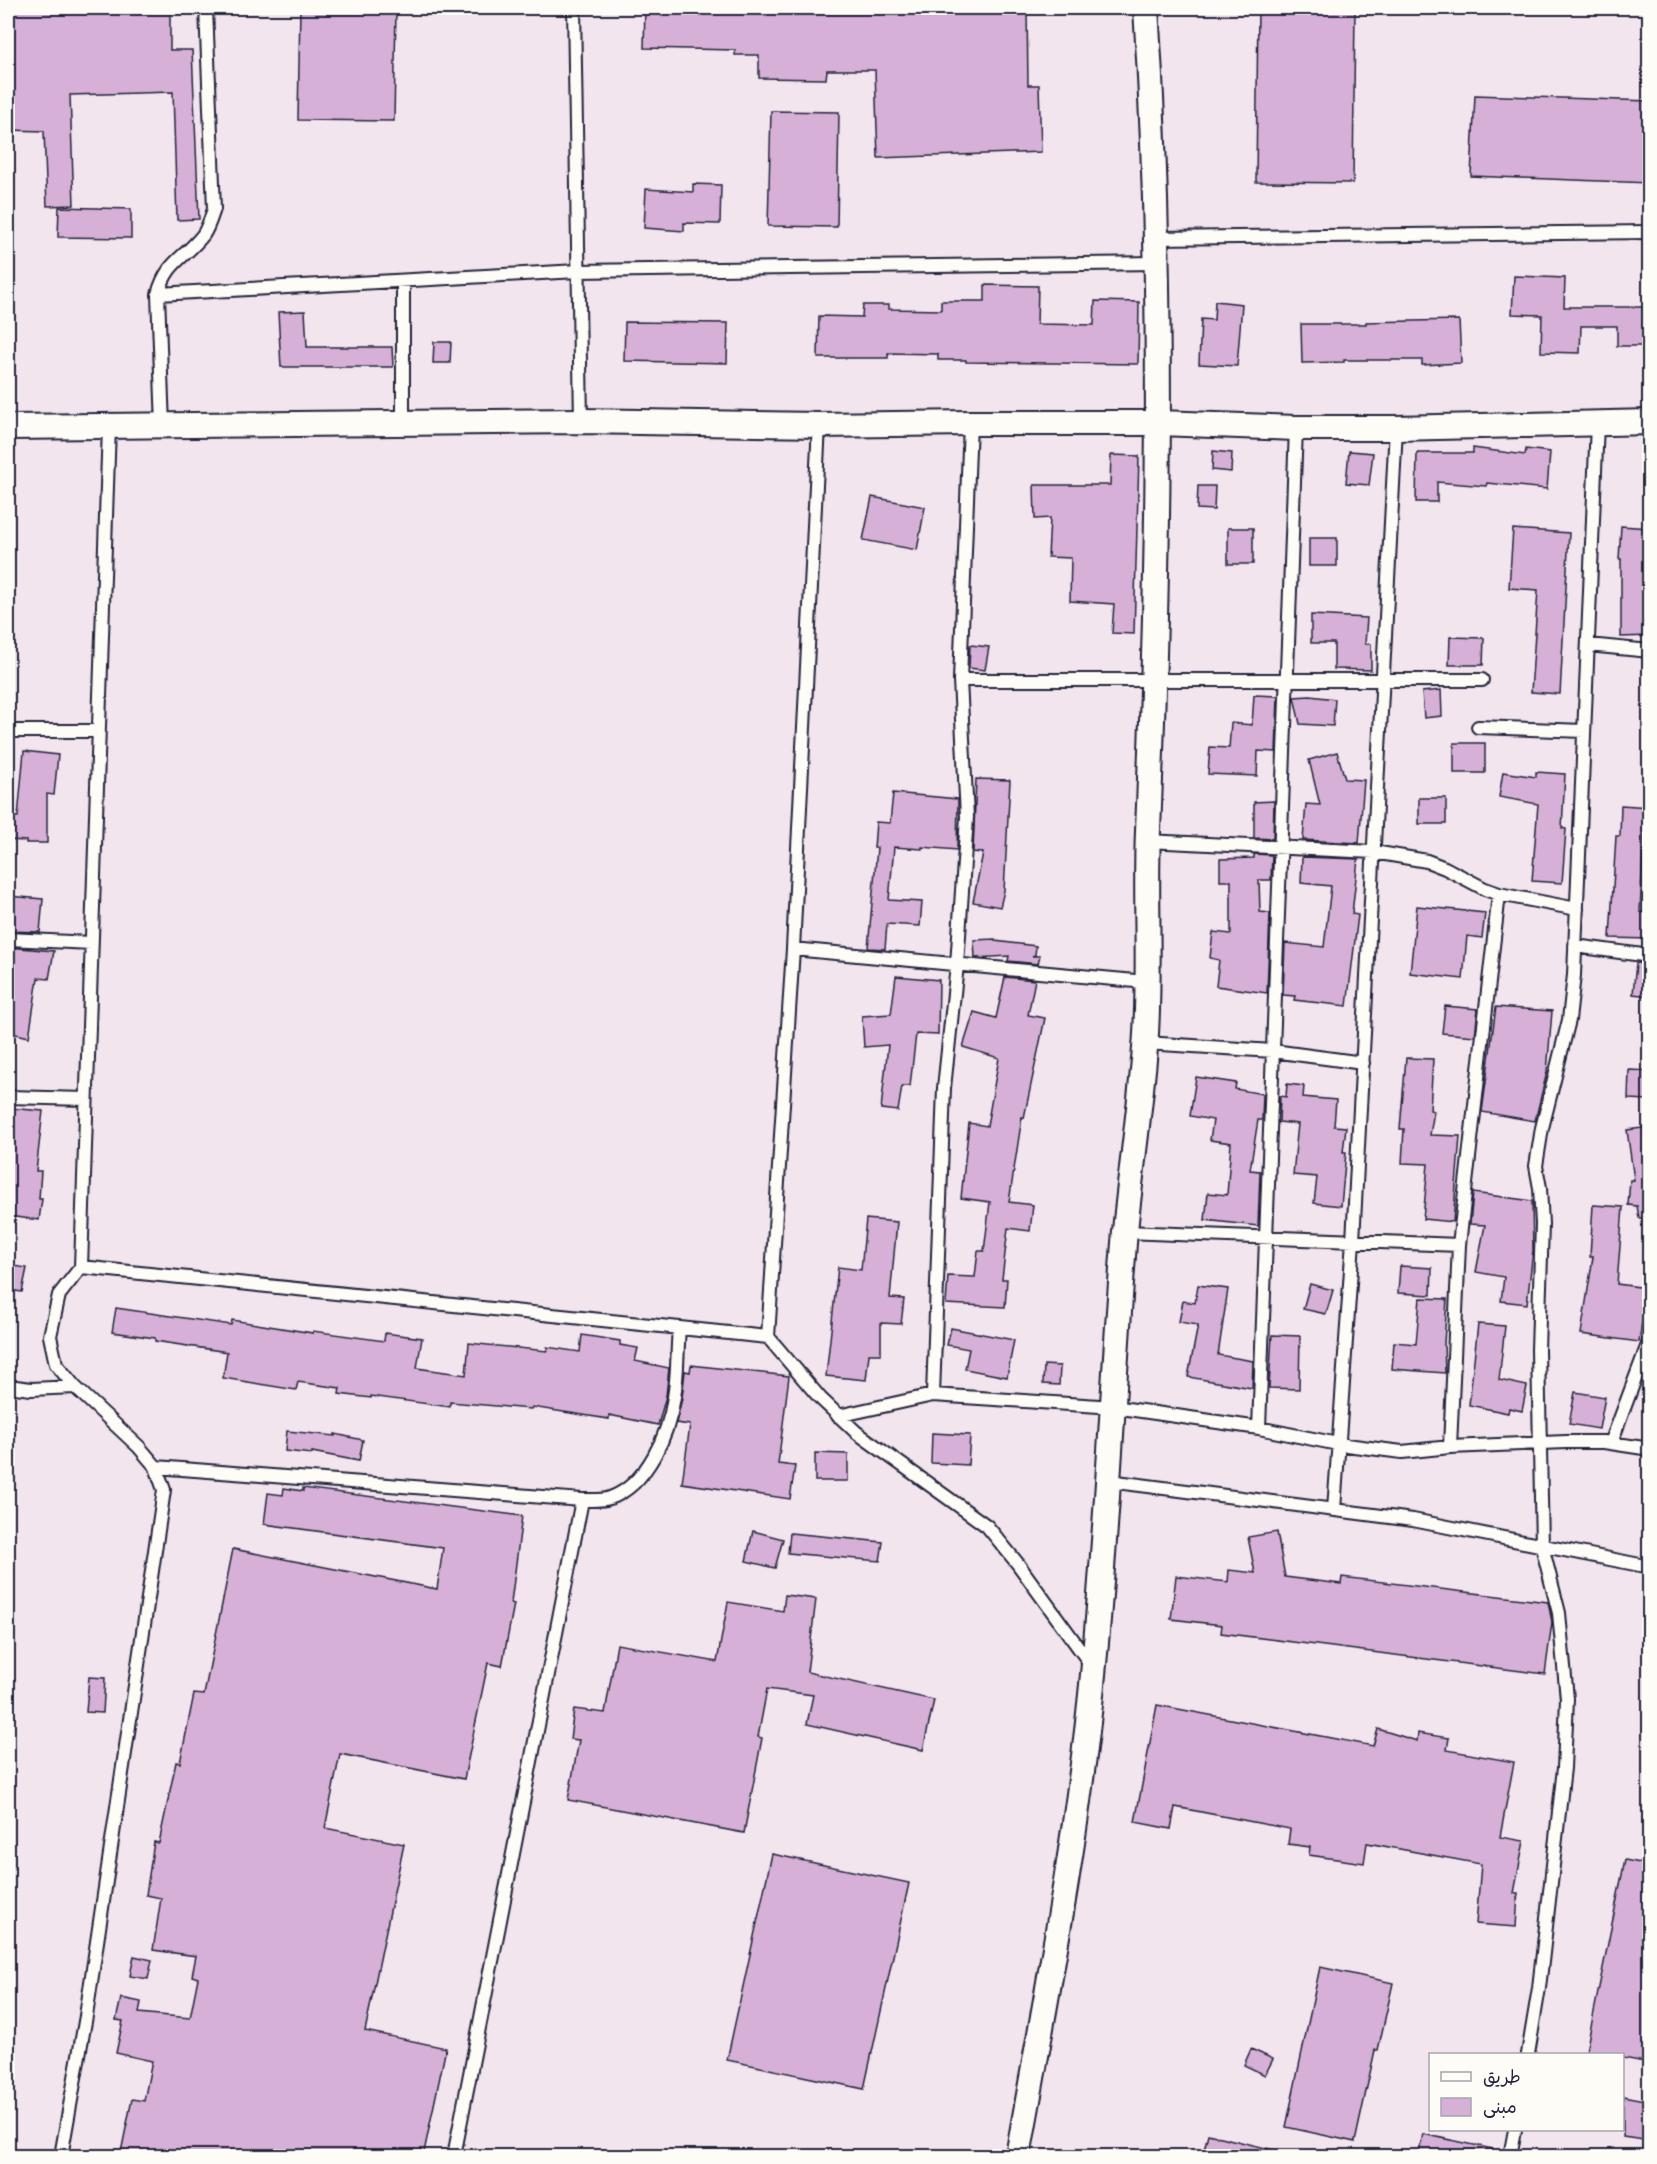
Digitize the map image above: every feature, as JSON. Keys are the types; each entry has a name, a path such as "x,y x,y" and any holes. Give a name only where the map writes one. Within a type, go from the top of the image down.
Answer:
{"street":[{"path":"1018,2157 1069,1870 1094,1669 1125,1233 1145,1043 1159,423 1157,263 1146,8"},
{"path":"8,428 581,422 819,425 1159,423 1296,428 1396,428 1650,422"}],"lane":[{"path":"163,426 158,294 162,278 173,263 191,249 205,232 214,209 206,8"},
{"path":"574,8 581,422"},
{"path":"1156,238 1650,232"},
{"path":"158,294 578,271 1157,263"},
{"path":"403,281 404,423"},
{"path":"933,1395 944,1088 957,965 968,817 960,680 970,423"},
{"path":"1528,2053 1539,1988 1564,1768 1567,1699 1558,1613 1542,1545 1538,1350 1542,1224 1536,1166 1542,1128 1569,1020 1577,909 1597,423"},
{"path":"819,425 793,949 768,1337 802,1378 856,1432 987,1526 1018,1564 1094,1669"},
{"path":"61,2157 86,2016 164,1490 156,1467 112,1419 75,1386 56,1364 50,1336 59,1295 81,1267 109,426"},
{"path":"1259,1428 1296,428"},
{"path":"1334,1510 1353,1241 1396,428"},
{"path":"1588,645 1650,651"},
{"path":"960,680 1482,680"},
{"path":"1478,727 1584,731"},
{"path":"8,731 99,731"},
{"path":"1148,841 1374,852 1427,861 1499,894 1577,909"},
{"path":"1450,1447 1459,1245 1499,894"},
{"path":"8,939 92,943"},
{"path":"1575,946 1650,956"},
{"path":"793,949 1146,982"},
{"path":"1145,1043 1273,1051 1363,1063"},
{"path":"8,1097 86,1099"},
{"path":"1125,1233 1459,1245"},
{"path":"81,1267 768,1337"},
{"path":"156,1467 582,1500 609,1498 630,1487 646,1470 668,1421 674,1397 679,1328"},
{"path":"1611,1443 1650,1339"},
{"path":"8,1386 31,1389 75,1386"},
{"path":"838,1416 933,1395 1114,1407 1259,1428 1338,1444 1402,1452 1450,1447 1539,1443 1611,1443 1650,1449"},
{"path":"1109,1481 1413,1520 1650,1566"},
{"path":"454,2157 582,1500"},
{"path":"1510,2157 1515,2131"}],"building":[{"path":"8,8 170,8 170,50 192,50 199,219 177,220 173,92 70,95 74,205 47,206 44,131 8,130"},
{"path":"300,8 396,8 394,121 298,120"},
{"path":"645,8 1027,8 1028,85 1039,85 1041,152 878,158 875,70 827,70 826,79 759,78 759,55 735,55 735,50 644,48"},
{"path":"1258,8 1355,8 1353,183 1256,182"},
{"path":"1475,95 1650,101 1650,183 1471,176"},
{"path":"771,111 839,112 837,227 768,226"},
{"path":"693,184 721,185 720,224 684,223 684,231 644,228 646,189 693,192"},
{"path":"59,207 131,209 131,238 58,237"},
{"path":"1514,276 1565,278 1564,307 1650,307 1650,346 1617,346 1617,326 1581,326 1580,353 1541,352 1542,315 1512,314"},
{"path":"985,285 1038,286 1037,324 1094,325 1095,301 1139,302 1138,364 966,362 966,360 938,360 938,354 888,353 888,358 818,358 819,316 862,317 863,305 889,305 889,309 941,310 941,301 985,301"},
{"path":"1215,301 1242,304 1237,366 1199,364 1201,319 1214,320"},
{"path":"305,311 307,347 392,347 393,367 281,367 278,312"},
{"path":"1459,320 1461,363 1422,365 1422,360 1344,360 1344,362 1302,363 1301,324"},
{"path":"625,322 728,323 727,363 624,361"},
{"path":"434,342 451,342 450,363 433,363"},
{"path":"1473,448 1525,455 1526,449 1550,452 1547,489 1487,483 1486,486 1437,482 1437,502 1416,502 1417,453 1473,453"},
{"path":"1213,451 1232,453 1231,472 1212,470"},
{"path":"1349,451 1373,453 1369,485 1346,483"},
{"path":"1111,455 1139,456 1134,634 1112,633 1114,604 1070,601 1071,558 1048,557 1050,518 1035,519 1034,485 1110,485"},
{"path":"1198,486 1215,486 1214,510 1197,509"},
{"path":"872,497 925,507 917,550 863,540"},
{"path":"1621,526 1650,528 1650,636 1621,637 1621,559 1619,559"},
{"path":"1228,528 1253,528 1253,564 1228,564"},
{"path":"1513,529 1569,533 1560,694 1531,692 1538,590 1509,588"},
{"path":"1309,538 1337,538 1337,566 1309,566"},
{"path":"1311,615 1367,618 1365,644 1371,644 1371,670 1334,669 1334,643 1311,643"},
{"path":"1450,637 1484,638 1483,665 1449,665"},
{"path":"970,645 989,647 985,670 969,668"},
{"path":"1441,690 1442,716 1424,718 1422,692"},
{"path":"1254,695 1278,696 1276,752 1258,751 1257,776 1208,774 1210,747 1229,748 1231,723 1252,725"},
{"path":"1294,697 1335,699 1333,726 1300,724"},
{"path":"1454,743 1485,743 1485,773 1454,773"},
{"path":"24,751 58,755 54,795 47,794 47,843 8,840 8,816 18,817"},
{"path":"1337,752 1345,779 1364,780 1359,843 1303,840 1306,804 1320,805 1309,760"},
{"path":"1503,772 1536,777 1536,772 1565,774 1562,828 1566,829 1562,883 1532,881 1538,804 1499,797"},
{"path":"976,779 1010,780 1004,891 1000,907 973,902 983,853 973,852"},
{"path":"893,793 958,799 957,850 894,847 889,900 922,902 920,926 887,924 885,949 868,948 877,848 874,848 876,822 890,823"},
{"path":"1419,798 1446,798 1446,824 1419,824"},
{"path":"1274,801 1273,839 1254,838 1254,802"},
{"path":"1621,805 1650,807 1648,833 1644,833 1640,912 1650,913 1650,939 1610,938 1616,836 1620,836"},
{"path":"1254,854 1272,855 1271,880 1259,880 1260,912 1270,913 1267,993 1216,986 1219,960 1210,958 1213,932 1231,934 1231,881 1220,881 1220,859 1254,858"},
{"path":"1302,857 1358,859 1352,914 1358,915 1347,1006 1294,1000 1295,996 1283,995 1285,943 1324,947 1331,886 1301,883"},
{"path":"8,896 43,899 40,932 8,931"},
{"path":"1417,906 1485,913 1482,938 1467,936 1463,979 1410,973"},
{"path":"995,939 995,941 1036,946 1035,955 1032,956 1040,956 1038,964 1008,961 1009,956 975,958 974,940"},
{"path":"8,947 54,951 49,979 38,978 29,1037 8,1032"},
{"path":"1636,963 1650,964 1650,996 1633,994"},
{"path":"896,976 939,980 938,1035 916,1034 910,1086 902,1086 898,1111 881,1109 888,1045 864,1047 862,1016 891,1014"},
{"path":"1005,977 1035,980 1028,1015 1045,1018 1024,1118 1022,1117 1009,1202 1033,1205 1030,1231 1008,1228 1002,1279 1007,1279 1005,1307 946,1304 948,1276 975,1277 978,1251 984,1251 990,1202 961,1198 969,1123 987,1126 999,1058 963,1047 974,1012 996,1018"},
{"path":"1445,1006 1478,1009 1475,1036 1442,1033"},
{"path":"1496,1007 1552,1011 1547,1072 1535,1121 1482,1112"},
{"path":"1406,1058 1433,1059 1430,1110 1434,1111 1430,1135 1460,1136 1453,1222 1423,1219 1428,1164 1402,1163 1404,1129 1400,1129"},
{"path":"1629,1070 1650,1071 1650,1100 1628,1099"},
{"path":"1196,1077 1236,1083 1235,1089 1263,1094 1262,1120 1258,1120 1250,1170 1260,1171 1258,1226 1205,1220 1208,1193 1227,1195 1231,1143 1210,1140 1213,1120 1190,1116"},
{"path":"1287,1084 1304,1086 1303,1097 1336,1100 1334,1126 1346,1127 1341,1206 1314,1203 1317,1177 1293,1175 1298,1124 1279,1122 1280,1096 1286,1097"},
{"path":"8,1108 43,1111 36,1171 41,1171 39,1199 42,1199 39,1220 8,1216"},
{"path":"1650,1127 1650,1218 1639,1218 1637,1206 1628,1205 1630,1180 1634,1180 1627,1130"},
{"path":"1473,1193 1532,1201 1533,1250 1527,1304 1501,1301 1504,1277 1476,1272 1485,1225 1470,1224"},
{"path":"1593,1205 1623,1207 1617,1284 1647,1288 1639,1342 1581,1334 1593,1257 1590,1257"},
{"path":"866,1219 897,1222 890,1298 904,1299 901,1324 881,1323 881,1354 869,1354 866,1380 826,1376 838,1267 861,1270"},
{"path":"8,1265 27,1268 22,1292 8,1290"},
{"path":"1400,1266 1432,1268 1431,1295 1398,1293"},
{"path":"1310,1284 1333,1290 1326,1314 1303,1309"},
{"path":"1198,1285 1228,1289 1218,1355 1253,1361 1252,1388 1188,1377 1198,1325 1179,1322 1183,1301 1195,1303"},
{"path":"1420,1298 1447,1299 1444,1343 1445,1373 1392,1369 1394,1342 1416,1344"},
{"path":"116,1308 231,1325 232,1320 384,1341 385,1333 422,1338 417,1368 466,1375 469,1343 547,1351 547,1347 580,1352 582,1335 620,1341 620,1345 638,1348 635,1361 669,1368 666,1396 658,1425 609,1415 609,1419 532,1407 531,1409 450,1402 450,1407 371,1396 371,1398 339,1394 340,1388 298,1382 296,1390 223,1378 227,1352 112,1332"},
{"path":"1478,1324 1505,1326 1499,1380 1527,1386 1522,1411 1509,1408 1508,1413 1469,1405"},
{"path":"951,1328 1014,1340 1007,1377 965,1369 969,1349 947,1345"},
{"path":"1272,1335 1300,1336 1299,1389 1269,1388"},
{"path":"691,1365 789,1376 778,1464 795,1466 790,1499 682,1483 690,1425 676,1423 685,1371 690,1372"},
{"path":"1044,1365 1060,1366 1059,1385 1043,1384"},
{"path":"1575,1392 1605,1397 1599,1429 1569,1424"},
{"path":"287,1431 335,1436 335,1434 363,1440 359,1461 312,1452 312,1454 285,1451"},
{"path":"932,1433 970,1435 968,1465 931,1463"},
{"path":"815,1453 848,1454 848,1481 815,1481"},
{"path":"284,1488 303,1491 303,1488 522,1516 511,1603 514,1604 502,1666 488,1663 464,1779 340,1754 325,1828 404,1844 365,2031 446,2048 423,2157 120,2157 132,2099 144,2101 152,2061 116,2053 123,2021 116,2020 121,1998 141,2002 139,2013 190,2018 198,1978 192,1976 196,1956 153,1950 161,1898 146,1895 154,1842 159,1843 176,1762 180,1763 194,1694 204,1695 233,1549 437,1589 443,1548 264,1524 268,1493 283,1495"},
{"path":"753,1531 783,1539 775,1568 746,1561"},
{"path":"1277,1532 1285,1577 1341,1584 1342,1577 1548,1602 1552,1622 1545,1674 1221,1633 1222,1625 1171,1619 1176,1576 1228,1582 1229,1570 1255,1573 1248,1537"},
{"path":"790,1533 883,1542 880,1561 788,1553"},
{"path":"785,1595 816,1599 807,1672 934,1700 923,1750 807,1724 813,1695 767,1689 758,1737 762,1738 744,1833 568,1800 579,1740 570,1739 574,1709 605,1713 617,1644 717,1662 728,1602 783,1611"},
{"path":"89,1677 105,1678 103,1713 86,1712"},
{"path":"1157,1705 1373,1746 1378,1729 1417,1741 1418,1733 1449,1738 1447,1750 1514,1762 1500,1837 1524,1841 1514,1893 1518,1893 1516,1927 1476,1924 1481,1864 1367,1843 1364,1863 1309,1855 1310,1847 1288,1844 1290,1829 1175,1807 1171,1829 1135,1822"},
{"path":"772,1854 909,1883 864,2089 727,2060"},
{"path":"1625,1860 1650,1865 1650,2063 1624,2058 1624,2053 1586,2051"},
{"path":"134,1956 152,1960 148,1979 130,1976"},
{"path":"1320,1967 1393,1983 1378,2050 1375,2050 1355,2142 1286,2127"},
{"path":"1251,2049 1273,2059 1265,2075 1244,2065"},
{"path":"1624,2096 1650,2101 1650,2141 1623,2137"},
{"path":"1208,2134 1274,2150 1273,2157 1202,2157"},
{"path":"1423,2134 1493,2149 1492,2157 1418,2157"}]}
